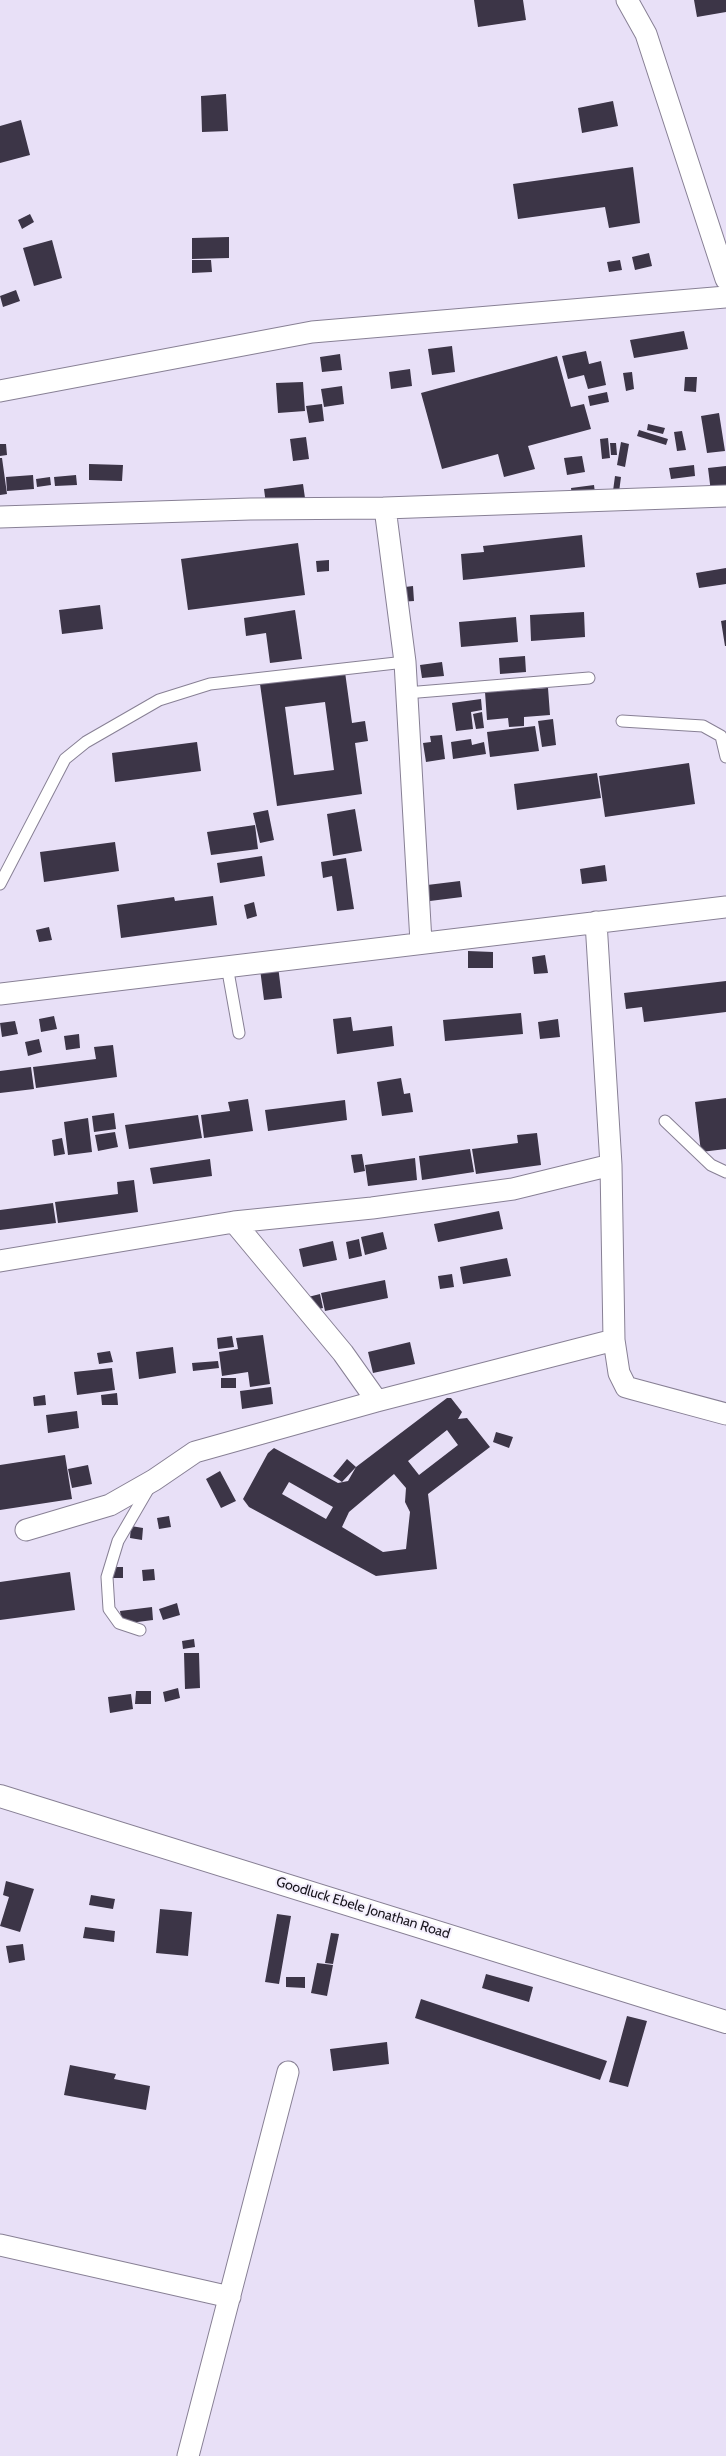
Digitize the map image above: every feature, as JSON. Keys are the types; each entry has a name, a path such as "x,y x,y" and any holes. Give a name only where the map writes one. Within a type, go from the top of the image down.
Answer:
{"main road":[{"name":"Goodluck Ebele Jonathan Road","path":"0,1796 726,2022"}],"street":[{"path":"627,0 646,34 726,279"},
{"path":"0,390 312,332 726,297"},
{"path":"0,517 250,509 385,508 726,496"},
{"path":"385,508 404,662 421,942"},
{"path":"0,994 421,942 726,907"},
{"path":"596,922 611,1165 614,1340 619,1373 626,1387 726,1414"},
{"path":"0,1261 234,1222 372,1208 513,1189 611,1165"},
{"path":"234,1222 343,1352 377,1401"},
{"path":"26,1530 110,1505 154,1480 195,1452 377,1401 614,1340"},
{"path":"188,2456 288,2072"},
{"path":"0,2245 230,2297"}],"lane":[{"path":"0,884 65,758 86,742 159,700 210,684 404,662"},
{"path":"406,693 589,678"},
{"path":"622,721 703,726 721,736 726,757"},
{"path":"227,966 239,1033"},
{"path":"665,1121 711,1165 726,1172"},
{"path":"140,1630 119,1623 109,1609 107,1577 118,1541 154,1480"}],"building":[{"path":"474,0 523,0 526,20 478,27"},
{"path":"694,0 726,0 726,12 697,17"},
{"path":"226,94 228,131 202,132 201,96"},
{"path":"613,101 618,126 582,133 578,108"},
{"path":"21,120 30,155 0,163 0,126"},
{"path":"633,167 640,223 609,228 605,207 518,219 513,184"},
{"path":"30,214 34,222 22,229 18,220"},
{"path":"229,237 229,258 192,259 192,238"},
{"path":"52,240 62,278 34,286 23,248"},
{"path":"649,253 652,266 635,270 632,257"},
{"path":"192,260 211,260 212,272 192,273"},
{"path":"620,260 622,270 609,272 607,262"},
{"path":"16,290 20,301 3,307 0,296"},
{"path":"684,331 688,349 634,358 630,340"},
{"path":"452,346 455,372 432,375 428,349"},
{"path":"586,351 589,364 601,361 606,385 588,389 584,375 568,379 562,356"},
{"path":"340,354 342,370 322,372 320,357"},
{"path":"557,356 571,407 584,404 591,429 528,446 535,469 504,477 498,454 442,469 421,393"},
{"path":"410,369 412,386 391,389 389,372"},
{"path":"632,372 634,389 626,391 623,373"},
{"path":"685,377 697,377 696,392 684,391"},
{"path":"303,382 305,411 278,413 276,383"},
{"path":"342,386 344,404 324,407 321,389"},
{"path":"607,392 609,402 590,406 588,396"},
{"path":"322,404 324,421 309,423 306,406"},
{"path":"719,413 725,451 707,453 701,416"},
{"path":"648,424 665,428 663,434 647,430"},
{"path":"639,430 668,439 666,445 637,436"},
{"path":"682,431 686,450 677,451 674,432"},
{"path":"306,437 309,459 293,461 290,439"},
{"path":"608,438 610,458 602,459 600,439"},
{"path":"621,442 629,444 625,467 617,465"},
{"path":"610,443 616,443 617,455 611,455"},
{"path":"0,444 6,444 7,455 0,456"},
{"path":"582,456 585,472 567,475 564,458"},
{"path":"0,458 2,458 7,494 0,495"},
{"path":"89,464 123,465 122,481 89,480"},
{"path":"694,465 695,476 671,479 669,468"},
{"path":"726,466 726,490 711,492 708,468"},
{"path":"33,475 34,489 7,491 6,477"},
{"path":"76,475 77,485 55,486 54,477"},
{"path":"615,476 621,477 619,492 613,491"},
{"path":"50,477 51,485 37,487 36,479"},
{"path":"303,484 305,498 266,504 264,489"},
{"path":"594,485 595,493 572,496 571,488"},
{"path":"582,535 585,567 463,580 461,554 484,552 483,546"},
{"path":"298,543 305,595 188,610 181,559"},
{"path":"329,560 329,571 317,572 316,561"},
{"path":"726,568 726,584 699,588 696,573"},
{"path":"413,586 414,601 399,602 397,588"},
{"path":"100,605 103,629 62,634 59,610"},
{"path":"295,610 302,659 270,663 266,633 246,636 244,618"},
{"path":"584,612 585,637 531,641 530,615"},
{"path":"516,617 518,642 461,647 459,622"},
{"path":"726,620 726,646 725,646 721,621"},
{"path":"525,656 526,672 500,674 499,658"},
{"path":"442,662 444,676 422,678 420,665"},
{"path":"345,672 352,723 365,721 368,741 355,743 362,794 277,806 260,684","holes":["325,702 334,770 294,775 285,707"]},
{"path":"548,688 550,715 524,717 524,726 509,727 508,718 487,720 485,692"},
{"path":"481,699 482,710 471,712 473,729 456,731 452,703"},
{"path":"482,712 484,728 476,729 473,714"},
{"path":"553,719 556,745 542,747 538,721"},
{"path":"535,726 539,751 490,757 487,732"},
{"path":"442,735 445,759 426,762 423,743 431,742 430,736"},
{"path":"471,739 472,745 484,742 486,754 453,759 451,742"},
{"path":"197,742 201,771 115,782 112,753"},
{"path":"689,763 695,804 605,817 599,776"},
{"path":"597,773 601,798 517,810 514,784"},
{"path":"355,809 362,851 333,856 327,814"},
{"path":"268,810 274,840 260,843 253,813"},
{"path":"255,825 258,849 211,855 207,832"},
{"path":"115,842 119,871 44,882 40,852"},
{"path":"262,856 265,876 220,883 217,863"},
{"path":"346,858 354,909 337,911 332,876 323,878 321,862"},
{"path":"605,865 607,881 582,884 580,869"},
{"path":"460,881 462,897 422,902 419,886"},
{"path":"213,896 217,925 121,938 117,905 174,897 175,901"},
{"path":"254,902 257,916 247,919 244,905"},
{"path":"49,927 52,940 39,942 36,930"},
{"path":"468,951 493,952 493,968 468,968"},
{"path":"545,955 548,973 534,974 532,957"},
{"path":"278,966 282,998 264,1000 260,969"},
{"path":"726,981 726,1012 644,1022 642,1007 626,1009 624,993"},
{"path":"521,1013 523,1034 445,1041 443,1020"},
{"path":"54,1016 57,1029 41,1032 39,1019"},
{"path":"351,1017 353,1031 392,1026 394,1046 337,1054 333,1019"},
{"path":"558,1019 560,1037 540,1039 538,1022"},
{"path":"15,1021 18,1034 2,1037 0,1023"},
{"path":"79,1034 80,1048 66,1050 64,1036"},
{"path":"39,1039 42,1052 28,1056 25,1042"},
{"path":"113,1045 117,1077 36,1088 33,1067 96,1059 94,1047"},
{"path":"31,1067 34,1089 0,1093 0,1071"},
{"path":"401,1078 404,1094 410,1093 413,1112 382,1116 377,1082"},
{"path":"726,1098 726,1149 701,1152 695,1102"},
{"path":"248,1099 253,1131 204,1138 201,1115 230,1111 228,1102"},
{"path":"345,1100 347,1120 268,1131 265,1110"},
{"path":"114,1113 116,1129 94,1132 92,1116"},
{"path":"198,1115 202,1138 129,1149 125,1125"},
{"path":"88,1118 92,1152 68,1155 64,1122"},
{"path":"115,1132 118,1147 98,1151 95,1135"},
{"path":"537,1133 541,1165 476,1174 472,1149 518,1143 517,1135"},
{"path":"62,1138 65,1154 54,1156 52,1140"},
{"path":"470,1149 474,1172 422,1180 419,1156"},
{"path":"362,1154 365,1171 354,1173 351,1155"},
{"path":"415,1158 417,1180 368,1186 365,1165"},
{"path":"210,1159 212,1176 153,1184 150,1168"},
{"path":"134,1180 138,1212 58,1223 55,1202 118,1194 117,1182"},
{"path":"53,1203 56,1223 0,1230 0,1210"},
{"path":"499,1211 503,1229 438,1242 434,1224"},
{"path":"383,1232 387,1249 365,1255 361,1237"},
{"path":"359,1239 362,1256 349,1259 346,1242"},
{"path":"333,1241 337,1260 303,1267 299,1249"},
{"path":"507,1258 511,1276 463,1284 460,1267"},
{"path":"452,1274 454,1287 440,1289 438,1276"},
{"path":"385,1280 388,1298 325,1311 321,1293"},
{"path":"320,1294 323,1308 311,1311 308,1297"},
{"path":"263,1335 270,1384 250,1387 248,1372 222,1376 219,1352 238,1349 236,1338"},
{"path":"232,1336 234,1347 218,1349 217,1338"},
{"path":"410,1342 415,1364 373,1373 368,1352"},
{"path":"173,1347 176,1373 139,1379 136,1352"},
{"path":"110,1351 113,1362 99,1364 97,1353"},
{"path":"218,1361 219,1368 193,1371 192,1363"},
{"path":"112,1368 115,1390 77,1395 74,1372"},
{"path":"221,1378 236,1378 236,1388 221,1388"},
{"path":"271,1387 273,1404 242,1409 240,1391"},
{"path":"117,1393 118,1405 102,1405 101,1395"},
{"path":"45,1395 46,1405 34,1406 33,1397"},
{"path":"447,1398 451,1398 462,1412 458,1419 467,1418 490,1447 428,1494 437,1569 376,1576 249,1507 243,1499 268,1453 274,1448 338,1483 348,1481 356,1467","holes":["447,1430 458,1445 419,1475 408,1461","394,1474 406,1488 405,1502 410,1512 406,1549 383,1552 342,1527 349,1512","289,1482 333,1507 326,1519 282,1494"]},
{"path":"77,1411 79,1428 48,1433 46,1415"},
{"path":"496,1432 513,1437 509,1448 493,1442"},
{"path":"65,1455 72,1499 0,1510 0,1465"},
{"path":"347,1459 356,1467 342,1482 333,1476"},
{"path":"88,1465 92,1484 72,1488 68,1469"},
{"path":"220,1471 236,1501 221,1508 206,1479"},
{"path":"169,1516 171,1527 159,1529 157,1518"},
{"path":"131,1526 143,1528 142,1540 130,1538"},
{"path":"111,1567 123,1567 123,1578 111,1578"},
{"path":"154,1569 155,1580 143,1581 142,1570"},
{"path":"70,1572 75,1610 0,1620 0,1582"},
{"path":"177,1603 180,1615 163,1620 159,1609"},
{"path":"152,1607 153,1620 122,1624 120,1611"},
{"path":"194,1639 195,1647 183,1649 182,1641"},
{"path":"184,1653 199,1653 200,1688 185,1689"},
{"path":"178,1688 180,1698 165,1702 163,1692"},
{"path":"136,1691 151,1691 151,1704 135,1704"},
{"path":"131,1694 133,1709 110,1713 108,1697"},
{"path":"6,1881 34,1889 20,1932 0,1926 9,1897 3,1895"},
{"path":"91,1895 115,1899 113,1909 89,1905"},
{"path":"160,1909 192,1912 188,1956 156,1953"},
{"path":"277,1914 291,1916 279,1984 265,1982"},
{"path":"85,1927 115,1931 114,1942 83,1938"},
{"path":"331,1933 339,1934 333,1964 325,1963"},
{"path":"23,1944 25,1960 9,1963 6,1946"},
{"path":"317,1963 333,1965 327,1996 311,1993"},
{"path":"486,1974 533,1987 529,2002 482,1988"},
{"path":"286,1977 305,1977 305,1988 286,1987"},
{"path":"421,1999 607,2061 600,2080 415,2018"},
{"path":"627,2016 647,2021 628,2087 609,2082"},
{"path":"387,2042 389,2064 333,2071 330,2049"},
{"path":"70,2065 116,2074 114,2079 150,2086 146,2110 64,2095"}]}
